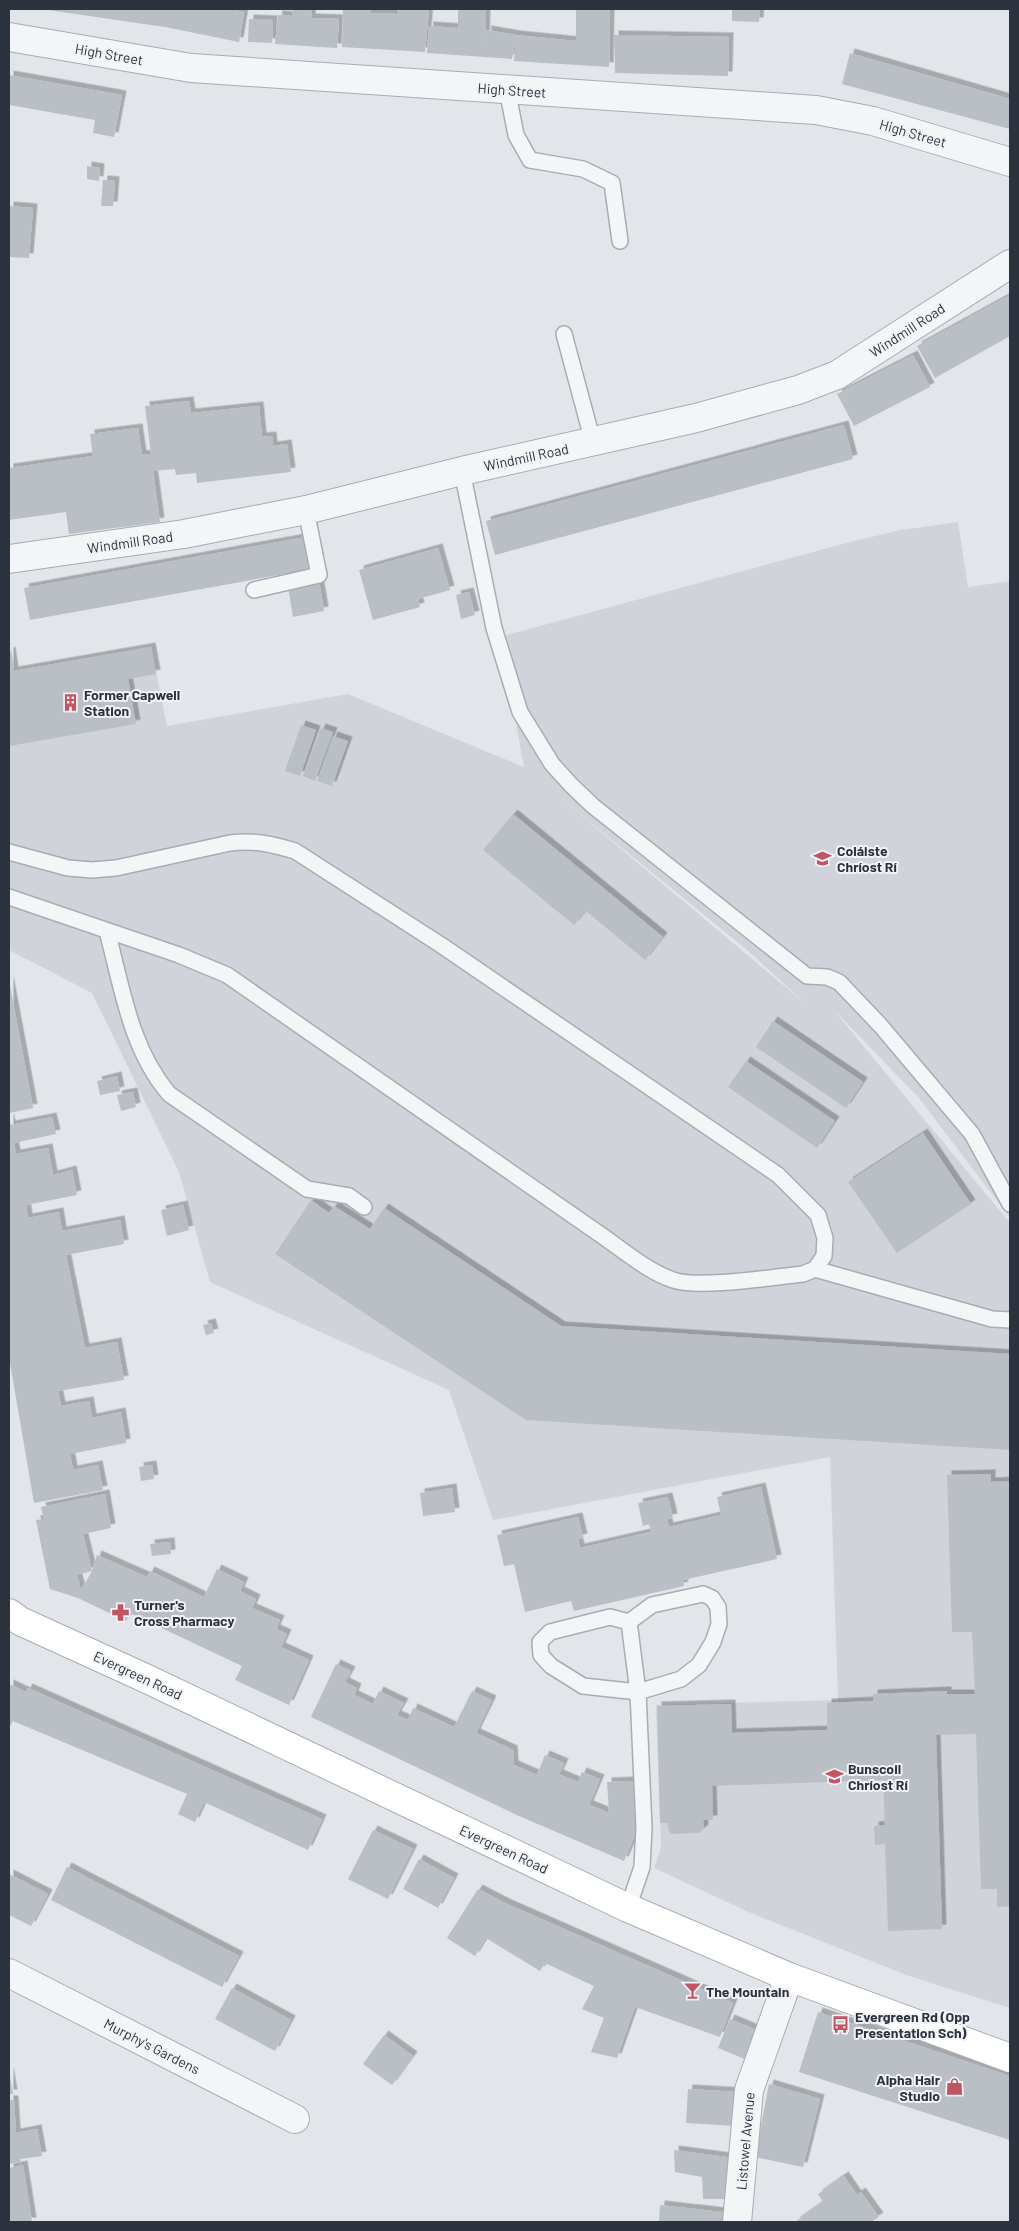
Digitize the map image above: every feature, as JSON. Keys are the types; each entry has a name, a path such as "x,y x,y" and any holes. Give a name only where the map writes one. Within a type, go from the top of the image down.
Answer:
{"main road":[{"name":"Evergreen Road","path":"9,1613 20,1621 145,1678 628,1908 789,1976 1010,2058"}],"street":[{"name":"High Street","path":"9,37 191,68 816,110 872,121 1010,162"},
{"name":"Windmill Road","path":"9,559 184,534 306,510 462,471 696,418 798,390 838,375 1010,264"},
{"name":"Murphy's Gardens","path":"9,1973 295,2119"},
{"name":"Listowel Avenue","path":"737,2222 749,2090 789,1976"}],"lane":[{"path":"507,89 516,135 530,160 583,169 612,183 620,241"},
{"path":"564,334 593,442"},
{"path":"462,471 494,628 520,712 552,764 593,806 807,976 827,977 839,982 880,1025 956,1112 986,1158 1010,1204"},
{"path":"254,590 319,575 306,510"},
{"path":"9,852 68,868 92,870 116,868 224,844 249,841 271,843 295,851 441,945 778,1175 818,1215 825,1238 824,1256 815,1268 803,1274 696,1283 673,1280 656,1272 601,1235 228,974 9,897"},
{"path":"107,931 134,1033 147,1064 169,1094 307,1189 349,1196 364,1207"},
{"path":"815,1268 992,1319 1010,1320"},
{"path":"703,1594 712,1598 718,1607 719,1624 713,1642 699,1665 681,1679 638,1692 583,1686 551,1666 541,1655 540,1642 550,1632 610,1617 629,1622 652,1605 703,1594"},
{"path":"628,1908 642,1867 644,1828 638,1692 629,1622"}],"shaded area":[{"path":"958,522 968,587 1010,581 1010,1218 919,1098 832,1008 1010,1223 1010,2008 909,1976 753,1914 654,1868 661,1847 656,1705 838,1700 830,1457 493,1520 449,1390 210,1282 179,1172 92,993 9,950 9,652 11,651 15,671 151,647 167,726 348,694 524,767 500,637 846,543 901,530","holes":["563,800 747,950 808,1006"]}],"building":[{"path":"41,9 193,9 203,11 204,9 228,9 244,12 239,42 165,27"},
{"path":"293,9 312,9 311,18 339,19 337,48 275,44 278,15 292,16"},
{"path":"343,9 371,9 371,13 397,14 397,9 429,9 425,52 342,47"},
{"path":"458,9 486,9 485,52 487,30 576,41 576,9 610,9 609,67 514,61 516,38 512,59 427,53 429,26 458,28"},
{"path":"732,9 760,9 759,22 732,21"},
{"path":"249,19 273,20 272,43 248,42"},
{"path":"614,35 729,37 728,76 615,73"},
{"path":"850,53 1010,99 1010,129 842,84"},
{"path":"9,75 122,95 114,137 93,133 95,120 9,105"},
{"path":"87,166 100,168 99,181 87,179"},
{"path":"103,180 115,181 113,206 101,206"},
{"path":"9,206 33,208 29,258 9,257"},
{"path":"1010,295 1010,336 935,378 917,346"},
{"path":"913,355 930,387 854,426 837,394"},
{"path":"189,401 191,413 259,406 262,437 272,436 273,446 287,444 291,472 197,483 196,473 176,475 175,469 153,471 160,522 69,534 66,512 9,520 9,468 93,456 90,434 138,428 142,455 151,454 145,406"},
{"path":"844,425 853,459 495,555 486,521"},
{"path":"306,537 312,569 30,620 24,588"},
{"path":"438,548 450,590 418,599 420,607 373,620 359,570"},
{"path":"319,581 324,611 293,617 288,587"},
{"path":"469,592 475,615 461,619 456,595"},
{"name":"Former Capwell Station","path":"151,647 156,674 128,679 136,724 9,746 9,652 11,651 14,671"},
{"path":"301,725 316,730 300,776 285,771"},
{"path":"321,728 333,732 315,781 303,776"},
{"path":"333,736 348,741 332,786 317,781"},
{"path":"513,814 663,937 645,960 586,911 574,925 483,850"},
{"path":"9,980 33,1108 9,1113"},
{"path":"773,1021 863,1082 846,1108 756,1047"},
{"path":"746,1061 835,1121 817,1148 728,1087"},
{"path":"117,1076 120,1091 100,1095 97,1081"},
{"path":"133,1092 136,1107 121,1111 117,1095"},
{"path":"9,1117 11,1125 52,1117 56,1134 14,1143 16,1154 48,1148 53,1175 72,1170 77,1195 26,1205 28,1218 59,1212 62,1231 120,1220 124,1244 66,1255 85,1348 117,1342 124,1380 58,1391 61,1406 89,1401 92,1418 121,1412 126,1443 70,1454 73,1470 98,1465 103,1490 34,1503 9,1357"},
{"path":"923,1133 971,1204 897,1253 848,1182"},
{"path":"311,1200 329,1213 334,1206 370,1229 384,1208 561,1326 1010,1354 1010,1450 526,1420 275,1254"},
{"path":"183,1205 189,1230 167,1236 161,1210"},
{"path":"211,1323 214,1333 206,1335 203,1325"},
{"path":"152,1465 154,1479 141,1481 139,1467"},
{"path":"991,1474 991,1482 1009,1481 1010,1493 1010,1906 997,1907 997,1889 981,1889 976,1734 936,1735 942,1929 888,1931 885,1844 875,1845 874,1826 885,1825 883,1780 712,1786 713,1820 703,1820 704,1829 699,1833 671,1834 668,1829 668,1823 660,1823 657,1706 731,1704 732,1733 827,1730 827,1703 873,1701 873,1694 947,1691 947,1694 975,1694 972,1632 952,1632 947,1475"},
{"path":"761,1487 777,1559 683,1580 684,1586 574,1611 571,1601 525,1612 514,1564 504,1566 497,1535 578,1517 583,1538 578,1539 580,1548 651,1532 649,1524 643,1526 638,1503 668,1497 673,1518 667,1519 669,1527 721,1515 717,1497"},
{"path":"452,1488 455,1512 423,1516 420,1493"},
{"path":"105,1494 111,1528 83,1534 92,1571 97,1555 147,1577 150,1571 204,1597 217,1569 244,1582 240,1591 256,1599 252,1608 280,1620 276,1629 287,1634 281,1647 309,1660 289,1705 235,1680 242,1666 130,1613 126,1621 78,1598 50,1589 36,1520 44,1519 41,1507","holes":["92,1571 81,1590 77,1575"]},
{"path":"170,1542 171,1554 152,1556 150,1544"},
{"path":"336,1664 351,1671 345,1682 357,1688 354,1695 373,1704 379,1691 404,1703 397,1715 408,1720 413,1708 454,1727 472,1691 492,1700 476,1733 513,1750 514,1765 537,1775 545,1755 564,1763 559,1774 578,1782 582,1772 600,1779 589,1805 609,1813 607,1782 633,1781 636,1833 624,1861 519,1816 311,1717"},
{"path":"9,1684 26,1692 28,1688 322,1819 308,1850 204,1802 195,1822 178,1814 187,1794 13,1721 10,1726"},
{"path":"373,1830 413,1849 388,1899 348,1879"},
{"path":"419,1859 454,1878 438,1908 403,1889"},
{"path":"67,1867 239,1956 222,1987 51,1900"},
{"path":"9,1874 48,1894 31,1926 9,1915"},
{"path":"478,1889 505,1903 733,2003 720,2037 635,2007 617,2058 591,2052 604,2018 582,2009 594,1986 545,1963 540,1971 486,1938 475,1956 447,1938"},
{"path":"232,1988 291,2020 275,2051 215,2019"},
{"path":"818,2012 1010,2076 1010,2140 799,2072"},
{"path":"730,2019 759,2031 747,2060 718,2048"},
{"path":"384,2035 413,2056 392,2085 363,2064"},
{"path":"9,2071 13,2094 9,2094"},
{"path":"769,2084 820,2099 803,2167 755,2157"},
{"path":"688,2089 739,2092 737,2126 686,2123"},
{"path":"9,2100 14,2100 16,2133 37,2129 42,2156 20,2159 21,2162 9,2164"},
{"path":"674,2150 734,2158 729,2199 703,2199 702,2177 675,2172"},
{"path":"23,2165 32,2222 9,2222 9,2168"},
{"path":"844,2176 857,2195 861,2192 879,2217 871,2222 795,2222 823,2202 818,2194"},
{"path":"660,2205 731,2213 730,2222 659,2222"}],"place":[{"name":"Former Capwell Station","path":"70,702"},
{"name":"Coláiste Chríost Rí","path":"823,858"},
{"name":"Turner's Cross Pharmacy","path":"120,1612"},
{"name":"Bunscoil Chríost Rí","path":"834,1776"},
{"name":"The Mountain","path":"692,1991"},
{"name":"Evergreen Rd (Opp Presentation Sch)","path":"841,2024"},
{"name":"Alpha Hair Studio","path":"954,2087"}]}
